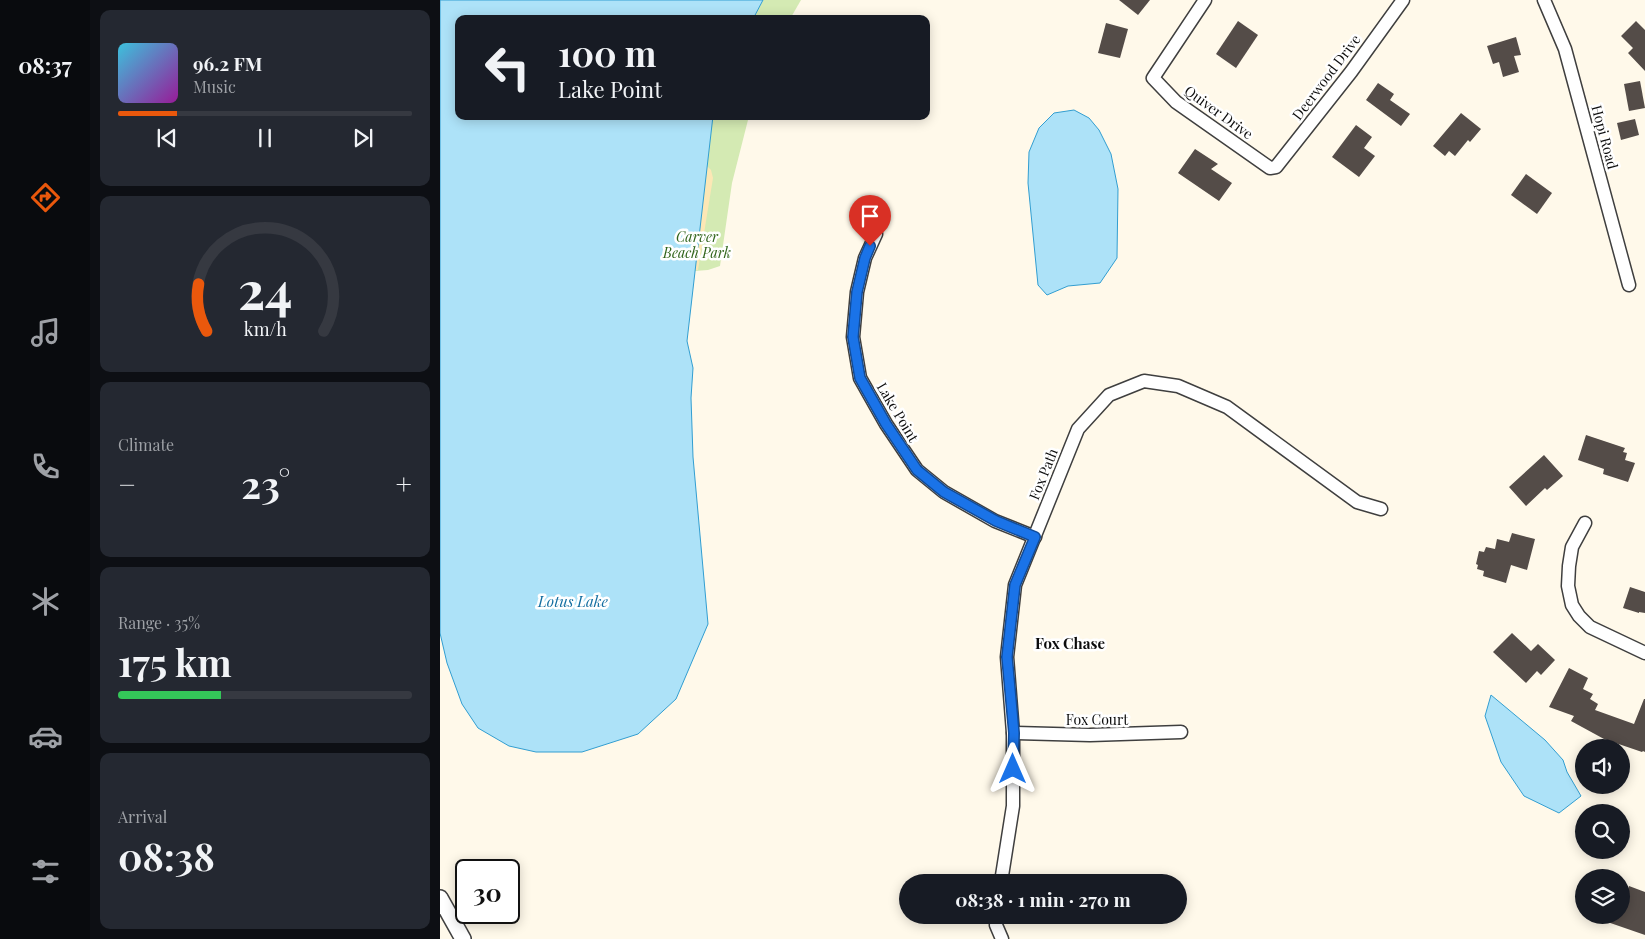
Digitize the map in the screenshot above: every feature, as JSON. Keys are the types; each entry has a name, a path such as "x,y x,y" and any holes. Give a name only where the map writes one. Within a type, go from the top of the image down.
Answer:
{"street":[{"name":"Quiver Drive","path":"1205,0 1153,78 1176,102 1270,168"},
{"name":"Deerwood Drive","path":"1270,168 1276,167 1351,72 1403,0"},
{"name":"Hopi Road","path":"1544,0 1565,49 1629,285"},
{"name":"Lake Point","path":"876,234 865,258 857,292 853,337 860,378 886,424 917,470 944,492 996,521 1035,537"},
{"name":"Fox Path","path":"1002,874 1013,806 1014,733 1007,657 1015,585 1078,429 1109,396 1144,381 1178,386 1227,407 1357,502 1381,509"},
{"path":"1585,523 1572,547 1568,566 1568,586 1572,605 1579,616 1590,626 1645,653"},
{"name":"Fox Court","path":"1014,733 1090,735 1181,732"},
{"path":"440,898 463,939"},
{"path":"996,924 1002,939"}],"green space":[{"path":"763,0 801,0 792,15 755,15"},
{"name":"Carver Beach Park","path":"705,120 748,120 732,183 720,266 708,270 681,272"}],"sand":[{"path":"701,160 711,170 713,178 698,270 681,272"}],"water":[{"name":"Lotus Lake","path":"440,0 763,0 755,15 455,15 455,120 713,120 687,341 693,368 691,398 693,457 708,624 676,699 638,734 582,752 536,752 509,746 478,728 462,704 447,663 440,633"},
{"path":"1074,110 1089,118 1099,130 1111,154 1118,189 1117,258 1100,283 1068,286 1047,295 1038,285 1028,183 1029,152 1039,128 1054,113"},
{"path":"1491,695 1545,740 1563,760 1575,786 1575,794 1580,794 1581,796 1559,813 1524,796 1501,762 1485,716"}],"building":[{"path":"1119,0 1150,0 1138,15"},
{"path":"1238,21 1258,35 1236,68 1216,54"},
{"path":"1636,21 1645,30 1645,71 1628,53 1633,48 1621,36"},
{"path":"1106,23 1128,29 1120,58 1098,53"},
{"path":"1516,37 1521,55 1514,56 1519,72 1503,77 1499,62 1493,64 1487,46"},
{"path":"1640,81 1645,108 1629,111 1624,84"},
{"path":"1378,83 1394,94 1390,100 1410,114 1401,126 1366,100"},
{"path":"1461,113 1481,129 1470,142 1468,140 1455,156 1449,151 1445,156 1433,146"},
{"path":"1635,119 1639,135 1621,140 1617,123"},
{"path":"1356,125 1372,137 1364,148 1375,156 1359,177 1332,157"},
{"path":"1195,149 1218,164 1211,169 1232,183 1219,201 1178,173"},
{"path":"1526,174 1552,193 1537,214 1511,195"},
{"path":"1586,435 1625,448 1623,452 1627,453 1625,460 1635,463 1628,482 1603,474 1604,469 1578,460"},
{"path":"1544,455 1563,476 1547,490 1545,488 1526,506 1509,487"},
{"path":"1512,533 1535,539 1527,570 1511,565 1506,583 1483,576 1484,571 1477,569 1478,565 1476,564 1479,551 1484,552 1486,547 1495,549 1497,539 1509,542"},
{"path":"1630,587 1645,592 1645,613 1623,608"},
{"path":"1512,633 1531,651 1538,644 1555,660 1541,675 1537,671 1526,683 1493,652"},
{"path":"1569,668 1588,678 1583,689 1593,694 1590,699 1598,704 1595,710 1634,724 1645,699 1645,752 1630,748 1630,739 1604,739 1571,721 1574,716 1549,707"},
{"path":"1630,886 1645,892 1645,935 1613,924 1630,924"}],"district":[{"name":"Fox Chase","path":"1070,643"}],"route":[{"path":"870,246 865,258 857,292 853,337 860,378 886,424 917,470 944,492 996,521 1035,537 1015,585 1007,657 1014,733 1013,769"}]}
